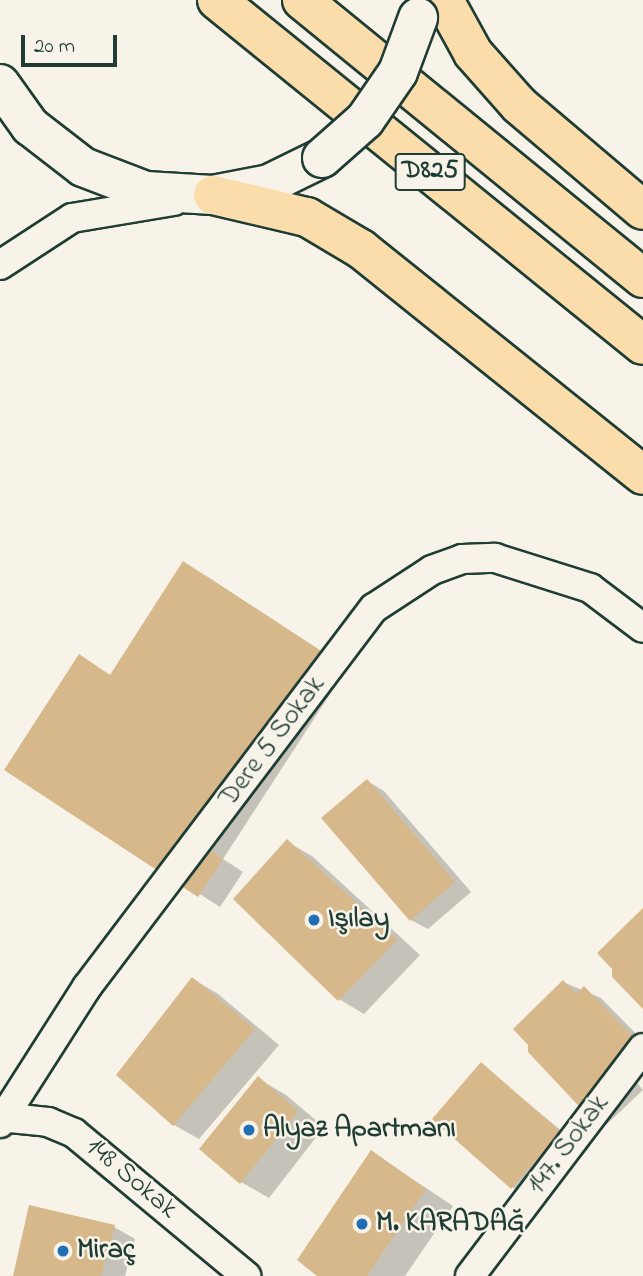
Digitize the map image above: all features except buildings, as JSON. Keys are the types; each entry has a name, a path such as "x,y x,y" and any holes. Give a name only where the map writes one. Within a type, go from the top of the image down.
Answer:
{"highway":[{"name":"D825","path":"217,0 643,345"},
{"name":"D825","path":"302,0 643,278"},
{"path":"427,6 519,105 643,210"},
{"path":"401,149 643,365"},
{"path":"213,195 307,218 361,249 643,475"}],"street":[{"path":"0,265 72,218 269,184 322,158 365,120 379,101 398,72 427,6"},
{"path":"0,84 30,126 83,167 146,191 213,195"},
{"name":"Dere 5 Sokak","path":"1,1119 87,987 374,608 432,570 462,559 495,558 590,588 643,628"},
{"name":"147. Sokak","path":"470,1276 643,1048"},
{"name":"148 Sokak","path":"1,1119 48,1122 74,1133 246,1276"}],"place":[{"name":"Işılay","path":"314,920"},
{"name":"Alyaz Apartmanı","path":"249,1130"},
{"name":"M. KARADAĞ","path":"362,1224"},
{"name":"Miraç","path":"63,1251"}]}
